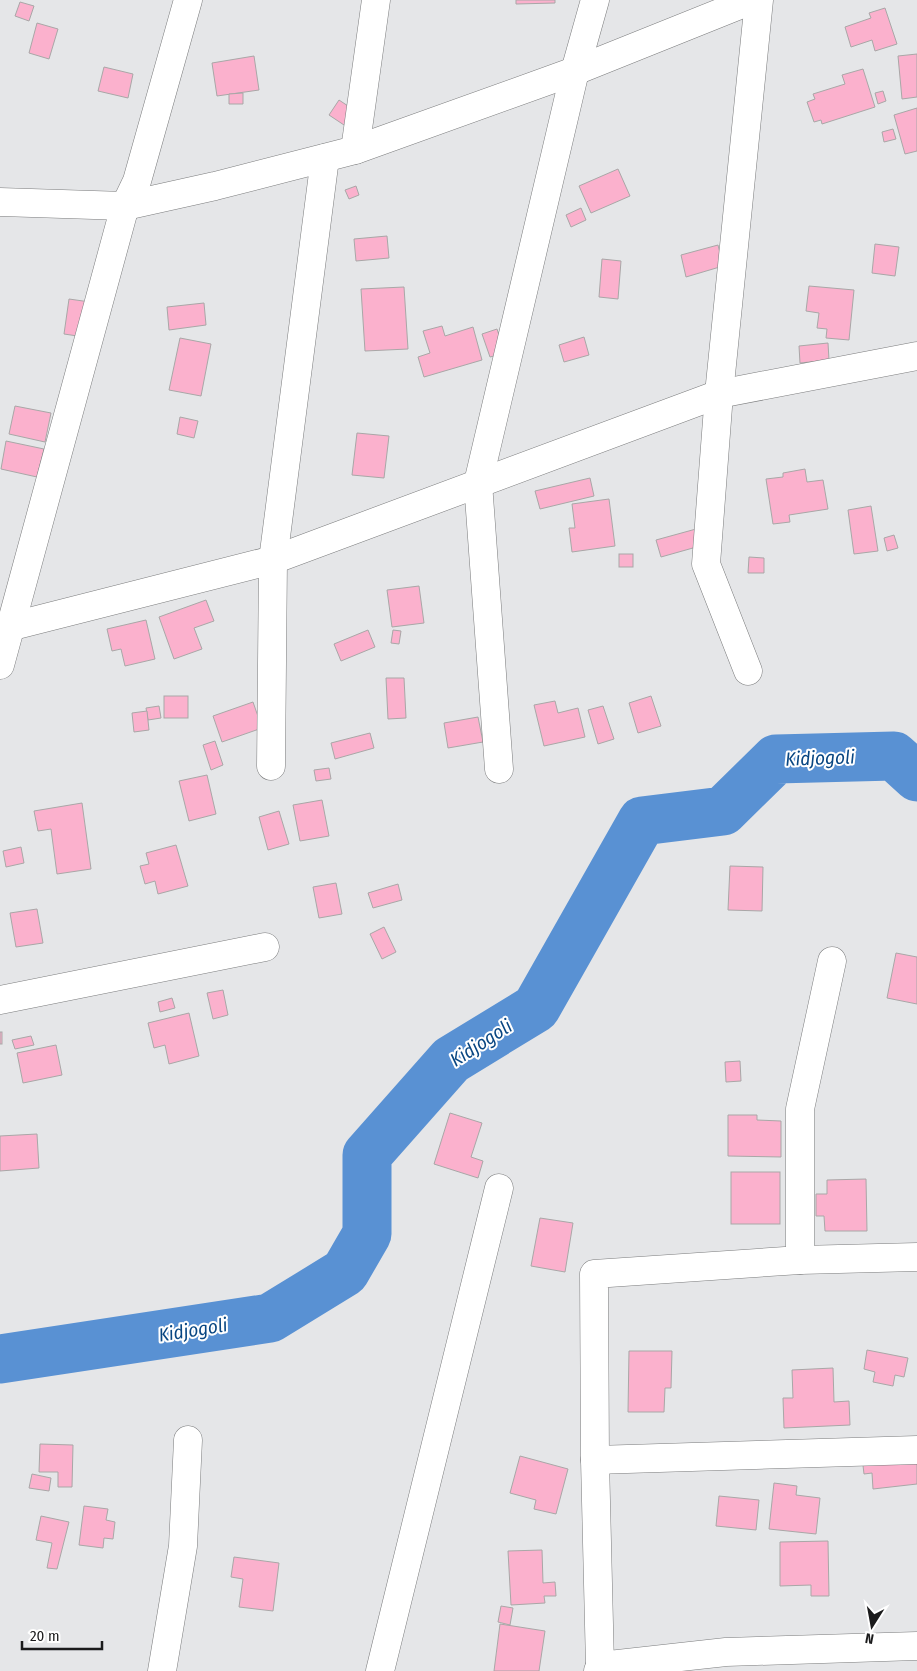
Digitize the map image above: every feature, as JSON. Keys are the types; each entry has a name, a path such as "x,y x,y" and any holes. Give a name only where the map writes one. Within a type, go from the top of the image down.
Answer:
{"street":[{"path":"0,665 5,626 126,206 138,181 188,0"},
{"path":"354,150 376,0"},
{"path":"499,769 478,483 575,71 595,0"},
{"path":"0,202 126,206 325,158 354,150 575,71 752,0"},
{"path":"748,670 706,564 719,394 759,0"},
{"path":"271,766 273,560 325,158"},
{"path":"5,626 273,560 719,394 917,356"},
{"path":"0,1000 265,947"},
{"path":"800,1260 800,1109 832,961"},
{"path":"380,1671 499,1188"},
{"path":"917,1257 800,1260 594,1274 599,1668 727,1661 917,1646"},
{"path":"162,1671 183,1546 188,1440"},
{"path":"595,1460 917,1450"}],"building":[{"path":"516,0 555,0 555,3 516,4"},
{"path":"20,2 34,6 29,21 15,16"},
{"path":"885,8 897,44 875,51 872,40 851,47 845,27 871,18 869,13"},
{"path":"37,23 58,29 49,59 29,53"},
{"path":"917,54 917,97 902,99 898,56"},
{"path":"254,56 259,90 217,96 212,63"},
{"path":"104,67 133,74 128,98 98,91"},
{"path":"863,69 875,107 822,124 821,120 814,122 807,102 815,99 813,94 845,84 842,75"},
{"path":"883,91 886,101 878,104 875,93"},
{"path":"243,93 243,104 229,104 229,94"},
{"path":"339,100 354,110 344,125 329,115"},
{"path":"917,108 917,151 905,154 894,115"},
{"path":"893,129 896,139 884,142 882,132"},
{"path":"618,169 630,196 591,213 579,186"},
{"path":"356,186 359,195 349,199 345,190"},
{"path":"581,208 586,220 571,227 566,215"},
{"path":"387,236 389,258 356,261 354,239"},
{"path":"875,244 899,247 895,276 872,273"},
{"path":"718,245 723,266 686,277 681,255"},
{"path":"602,259 621,261 618,299 599,297"},
{"path":"809,286 854,290 849,340 826,338 827,329 817,328 819,313 806,311"},
{"path":"404,287 408,349 365,351 361,289"},
{"path":"69,299 97,303 91,338 64,334"},
{"path":"204,303 206,325 169,330 167,307"},
{"path":"442,326 445,336 473,327 482,360 424,377 418,357 430,353 423,331"},
{"path":"497,329 505,353 490,357 482,334"},
{"path":"584,337 589,355 564,362 559,345"},
{"path":"180,338 211,344 201,396 169,390"},
{"path":"828,343 829,360 800,363 799,346"},
{"path":"15,406 51,413 45,442 9,434"},
{"path":"180,417 198,421 194,438 177,434"},
{"path":"357,433 389,436 384,478 352,475"},
{"path":"6,441 44,449 37,477 1,469"},
{"path":"805,469 807,482 823,480 828,509 789,515 790,522 773,524 766,479 783,477 783,473"},
{"path":"590,478 594,496 540,509 535,491"},
{"path":"609,499 615,546 572,552 569,528 575,528 572,504"},
{"path":"871,506 878,551 854,554 848,510"},
{"path":"696,529 700,546 661,557 656,540"},
{"path":"894,535 898,548 887,551 884,538"},
{"path":"619,554 633,554 633,567 619,567"},
{"path":"749,557 764,558 764,573 748,573"},
{"path":"419,586 424,623 392,627 387,590"},
{"path":"206,600 214,621 194,628 202,649 174,659 159,617"},
{"path":"146,620 155,659 125,666 121,649 112,651 107,629"},
{"path":"368,630 375,647 341,661 334,644"},
{"path":"393,630 401,631 399,644 391,643"},
{"path":"386,678 404,678 406,718 388,719"},
{"path":"164,696 188,696 188,718 164,718"},
{"path":"651,696 661,726 638,733 629,703"},
{"path":"555,701 558,713 578,708 585,737 544,746 534,705"},
{"path":"253,702 262,728 222,742 213,716"},
{"path":"159,706 161,718 148,720 146,708"},
{"path":"603,706 614,739 598,744 588,710"},
{"path":"147,711 149,730 134,732 132,713"},
{"path":"478,717 483,742 448,748 444,723"},
{"path":"370,733 374,748 335,759 331,743"},
{"path":"215,741 223,765 211,770 203,745"},
{"path":"329,768 331,779 316,781 314,770"},
{"path":"207,775 216,814 189,821 179,781"},
{"path":"322,800 329,836 300,841 293,805"},
{"path":"82,803 91,869 57,874 51,829 38,831 34,811"},
{"path":"279,811 289,844 268,850 259,817"},
{"path":"176,845 188,886 158,894 155,881 145,884 140,866 149,864 146,853"},
{"path":"21,847 24,863 6,867 3,851"},
{"path":"730,866 763,867 762,911 728,910"},
{"path":"336,883 342,914 319,918 313,887"},
{"path":"398,884 402,900 373,908 368,893"},
{"path":"37,909 43,943 16,947 10,913"},
{"path":"384,927 396,952 382,959 370,934"},
{"path":"896,953 917,957 917,1004 887,998"},
{"path":"223,990 228,1015 213,1019 207,993"},
{"path":"172,998 175,1008 160,1012 158,1002"},
{"path":"189,1013 199,1056 169,1064 165,1045 154,1048 148,1023"},
{"path":"0,1032 2,1032 2,1044 0,1044"},
{"path":"31,1036 34,1045 15,1049 12,1040"},
{"path":"56,1045 62,1075 23,1083 17,1053"},
{"path":"740,1061 741,1081 726,1082 725,1062"},
{"path":"450,1113 482,1123 471,1157 483,1161 478,1178 434,1164"},
{"path":"728,1115 757,1115 757,1120 781,1121 781,1157 728,1156"},
{"path":"37,1134 39,1168 0,1171 0,1136"},
{"path":"731,1172 780,1172 780,1224 731,1224"},
{"path":"866,1179 867,1231 825,1231 824,1216 816,1216 816,1194 827,1194 827,1180"},
{"path":"540,1218 573,1223 565,1272 531,1266"},
{"path":"867,1350 908,1358 904,1377 895,1375 893,1386 873,1382 875,1372 864,1369"},
{"path":"629,1351 672,1351 671,1388 665,1388 664,1412 628,1412"},
{"path":"833,1368 834,1402 849,1401 850,1425 784,1428 783,1398 793,1398 792,1370"},
{"path":"40,1444 73,1445 72,1487 58,1487 58,1472 39,1472"},
{"path":"917,1451 917,1484 873,1489 872,1473 864,1474 862,1457"},
{"path":"520,1456 568,1469 556,1514 534,1509 536,1500 510,1493"},
{"path":"32,1474 51,1478 49,1491 29,1488"},
{"path":"774,1483 797,1486 796,1495 820,1498 816,1534 769,1529"},
{"path":"719,1496 759,1500 756,1530 716,1526"},
{"path":"84,1506 108,1509 106,1520 115,1522 113,1539 104,1538 103,1548 79,1545"},
{"path":"41,1516 69,1522 57,1569 47,1568 52,1543 36,1540"},
{"path":"828,1541 829,1596 811,1596 811,1585 780,1586 780,1542"},
{"path":"542,1550 543,1583 555,1582 556,1596 544,1596 545,1603 511,1605 508,1551"},
{"path":"234,1557 279,1563 273,1611 239,1607 243,1579 231,1577"},
{"path":"501,1606 513,1608 510,1625 498,1622"},
{"path":"500,1624 545,1631 539,1671 494,1671"}],"waterway":[{"name":"Kidjogoli","path":"0,1359 270,1318 345,1272 367,1234 367,1155 451,1060 536,1008 642,821 723,811 776,759 894,756 917,777"}]}
